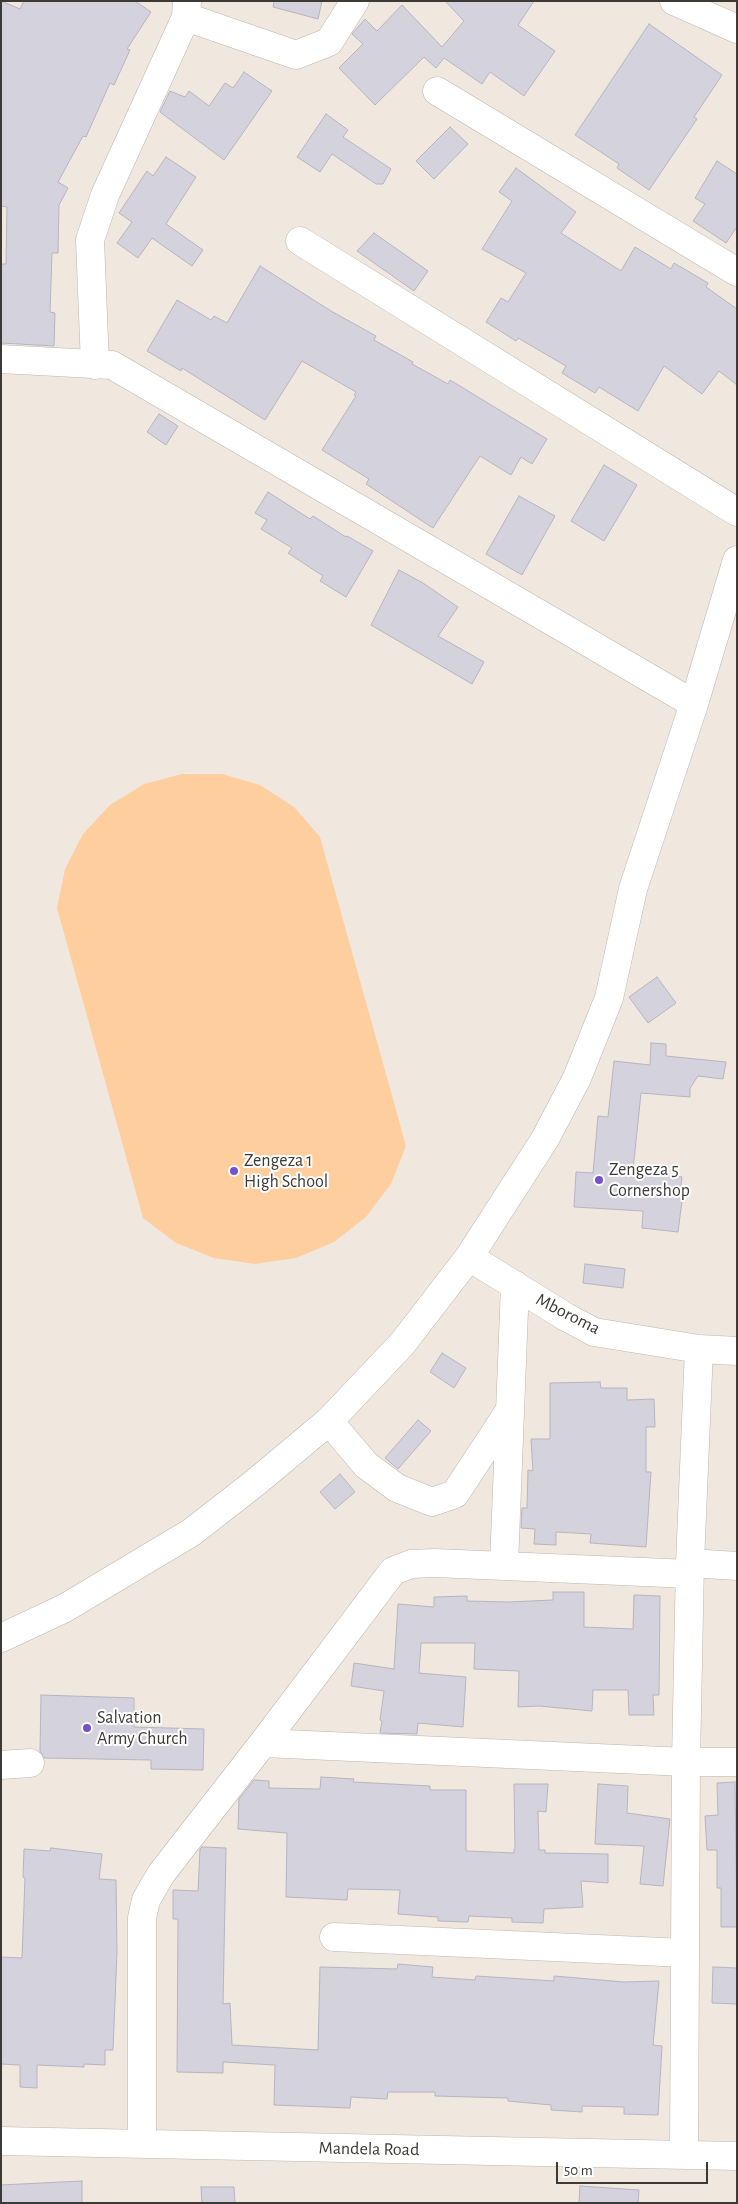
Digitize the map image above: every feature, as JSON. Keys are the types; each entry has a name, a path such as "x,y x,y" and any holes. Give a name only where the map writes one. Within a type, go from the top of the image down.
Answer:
{"street":[{"path":"95,365 90,240 105,196 187,9 296,55 329,42 355,1"},
{"path":"674,1 737,29"},
{"path":"437,91 737,272"},
{"path":"300,241 737,512"},
{"path":"1,359 112,365 694,704"},
{"path":"1,1638 66,1608 192,1532 329,1421 402,1344 469,1257 545,1139 577,1078 609,998 633,889 694,704 737,560"},
{"name":"Mboroma","path":"469,1257 594,1332 700,1349 737,1351"},
{"path":"504,1565 516,1285"},
{"path":"684,2154 686,1762 690,1569 700,1349"},
{"path":"329,1421 366,1465 397,1488 432,1502 455,1494 510,1410"},
{"path":"142,2143 142,1918 146,1900 161,1874 393,1571 411,1564 690,1569 737,1566"},
{"path":"263,1743 686,1762 737,1762"},
{"path":"1,1765 30,1763"},
{"path":"334,1937 685,1953"},
{"name":"Mandela Road","path":"1,2141 737,2156"}],"shaded area":[{"path":"182,774 222,774 260,785 294,807 320,837 406,1146 391,1184 366,1217 334,1242 296,1258 255,1264 214,1258 176,1243 143,1218 57,908 65,869 83,834 110,805 144,784"}],"building":[{"path":"1,1 20,9 24,1 135,1 151,12 127,49 130,50 114,85 110,83 86,137 83,136 58,182 68,188 59,205 58,253 52,253 50,312 55,313 54,346 1,343 1,264 6,264 7,207 1,206"},
{"path":"274,1 322,1 318,19 273,7"},
{"path":"445,1 534,1 518,25 555,51 524,96 490,72 482,84 444,58 436,68 424,57 375,105 339,68 363,44 352,34 365,19 377,31 402,5 442,47 464,21"},
{"path":"649,24 722,75 694,117 697,119 649,190 617,168 619,164 575,135"},
{"path":"244,72 272,91 224,160 160,112 170,91 185,97 189,91 209,106 225,83 233,88"},
{"path":"326,114 348,130 343,137 391,169 383,184 376,184 332,154 320,172 297,157"},
{"path":"450,127 468,144 434,179 416,161"},
{"path":"166,157 196,177 166,224 203,250 192,266 152,238 138,258 117,243 132,222 119,213 147,171 153,176"},
{"path":"717,161 737,174 737,227 726,243 693,221 705,204 695,198"},
{"path":"516,168 576,212 561,233 621,271 635,247 671,269 674,263 708,283 706,287 737,309 737,385 719,371 702,394 664,366 638,411 599,387 595,393 562,373 566,366 518,338 516,341 486,322 501,298 508,302 526,273 482,249 512,201 499,192"},
{"path":"374,233 428,271 414,291 357,251"},
{"path":"260,266 331,311 376,336 374,340 413,362 412,364 448,384 450,380 547,439 532,464 521,457 511,475 480,456 433,528 366,484 369,479 322,450 356,396 354,395 356,392 302,361 265,420 182,368 181,371 147,351 177,300 211,320 214,316 227,323"},
{"path":"159,414 178,426 166,445 147,432"},
{"path":"604,465 637,485 604,541 571,521"},
{"path":"268,492 310,519 313,516 346,537 373,551 346,597 320,581 323,576 288,553 292,548 261,529 267,520 255,513"},
{"path":"519,496 555,516 522,575 486,554"},
{"path":"399,570 423,583 458,607 438,636 484,662 472,684 371,625"},
{"path":"657,977 676,1003 648,1023 629,997"},
{"path":"651,1043 666,1044 666,1056 726,1062 723,1079 698,1076 690,1088 690,1097 641,1093 633,1170 682,1177 680,1193 683,1193 678,1232 642,1228 643,1211 574,1207 576,1172 593,1173 598,1116 608,1117 614,1061 650,1065"},
{"path":"585,1264 625,1269 623,1288 583,1283"},
{"path":"442,1353 466,1368 454,1388 430,1372"},
{"path":"600,1382 601,1388 627,1388 627,1400 654,1399 655,1427 646,1427 646,1472 651,1472 646,1547 590,1543 591,1534 556,1532 556,1545 534,1544 535,1529 521,1528 522,1508 527,1508 528,1470 533,1471 531,1439 550,1439 550,1383"},
{"path":"418,1420 431,1431 398,1469 385,1458"},
{"path":"340,1474 355,1492 335,1509 320,1492"},
{"path":"553,1592 584,1592 584,1627 633,1629 634,1595 660,1596 659,1695 653,1695 654,1715 629,1715 628,1690 593,1690 592,1711 539,1706 518,1707 519,1671 474,1669 475,1643 421,1643 419,1673 466,1677 463,1727 418,1723 417,1734 380,1733 384,1691 351,1686 354,1663 394,1669 398,1604 434,1607 434,1597 467,1596 467,1601 553,1600"},
{"name":"Salvation Army Church","path":"41,1695 134,1698 134,1727 204,1729 203,1770 151,1769 151,1760 44,1758 40,1751"},
{"path":"321,1777 354,1779 353,1782 430,1786 430,1790 466,1790 466,1851 514,1853 514,1784 548,1784 546,1812 538,1811 539,1850 545,1850 545,1853 608,1854 608,1883 581,1881 583,1907 544,1909 543,1923 512,1922 512,1918 469,1916 468,1922 438,1921 438,1917 398,1914 400,1890 348,1889 347,1900 286,1897 287,1833 238,1829 239,1799 254,1780 269,1781 269,1788 320,1789"},
{"path":"735,1782 737,1927 721,1927 721,1888 717,1888 717,1850 707,1850 705,1816 718,1815 717,1783"},
{"path":"598,1784 628,1786 627,1813 670,1819 663,1886 640,1884 644,1846 595,1844"},
{"path":"202,1847 226,1848 223,2004 230,2003 232,2045 318,2050 320,1967 397,1969 398,1964 433,1967 432,1977 475,1980 476,1976 554,1981 554,1976 624,1982 659,1981 653,2045 662,2046 658,2115 624,2114 624,2107 582,2106 582,2112 551,2110 551,2105 508,2101 508,2098 435,2096 435,2092 388,2092 387,2099 351,2097 350,2108 274,2105 275,2065 223,2062 223,2073 177,2072 178,1919 173,1919 173,1890 198,1891 200,1849"},
{"path":"51,1848 102,1854 99,1879 116,1880 117,1952 113,2050 105,2050 105,2065 84,2064 84,2067 37,2065 37,2088 20,2087 20,2065 1,2064 1,1957 22,1958 25,1878 23,1877 24,1849 50,1851"},
{"path":"713,1967 737,1968 737,2004 712,2003"},
{"path":"82,2181 82,2203 1,2203 1,2185"},
{"path":"580,2186 639,2190 638,2203 579,2203"},
{"path":"201,2187 234,2187 235,2203 202,2203"}],"place":[{"name":"Zengeza 1 High School","path":"234,1171"},
{"name":"Zengeza 5 Cornershop","path":"599,1180"},
{"name":"Salvation Army Church","path":"87,1728"}]}
